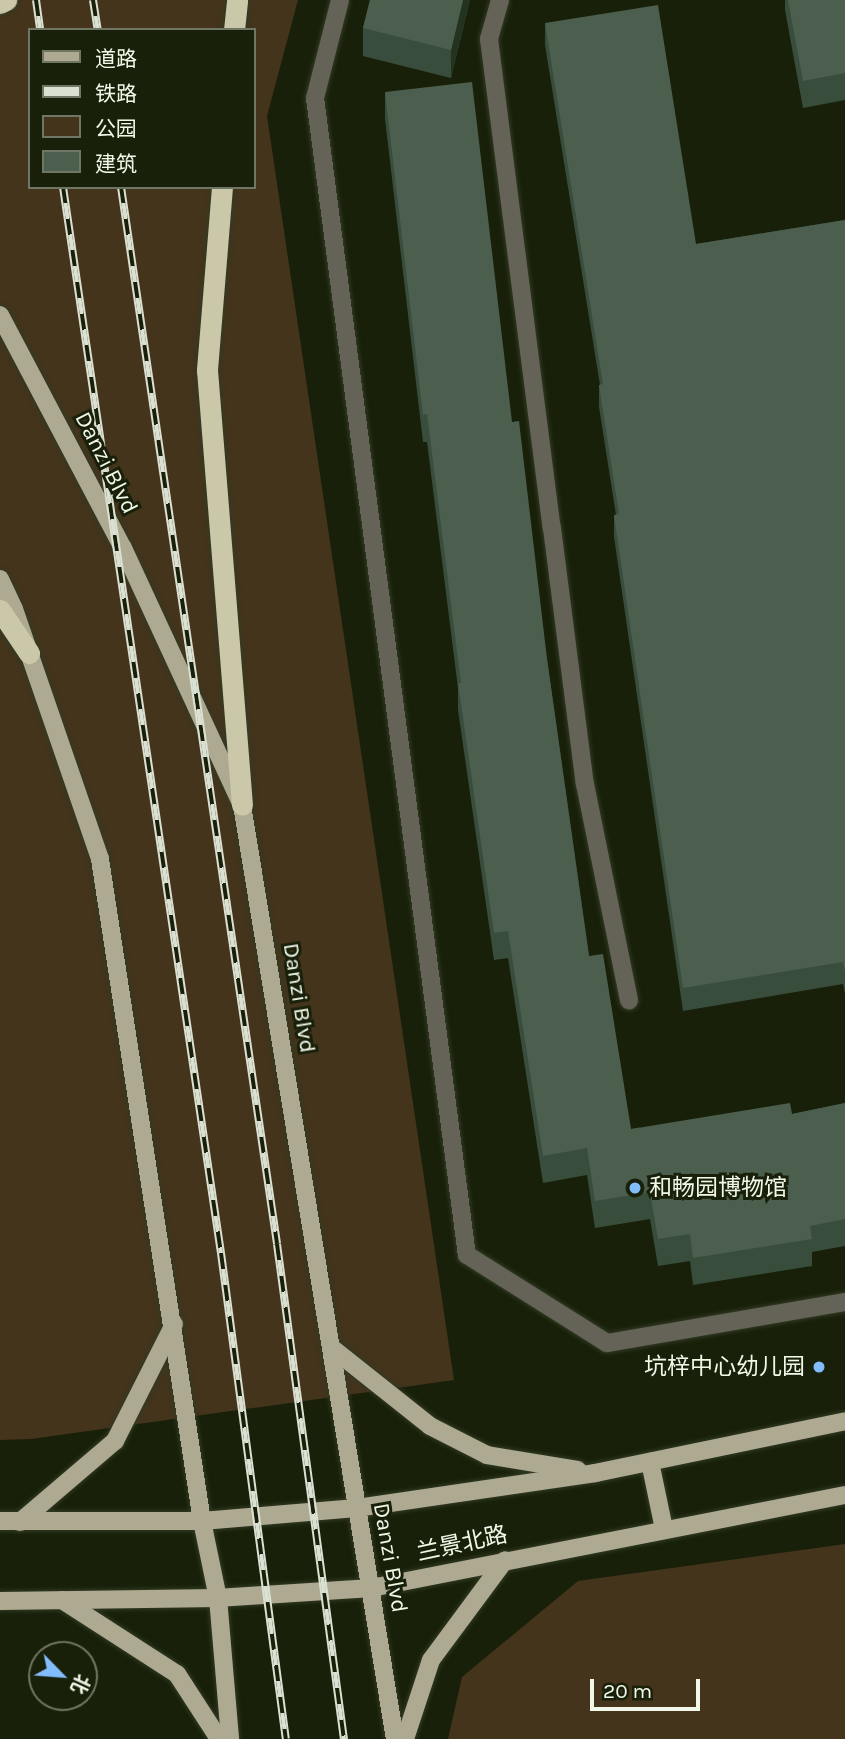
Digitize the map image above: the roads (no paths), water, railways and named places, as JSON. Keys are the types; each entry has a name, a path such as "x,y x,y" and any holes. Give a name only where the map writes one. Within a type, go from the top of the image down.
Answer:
{"highway":[{"path":"0,3 6,0"},
{"path":"234,28 237,0"},
{"path":"222,189 207,370 242,805"},
{"path":"0,610 29,653"}],"main road":[{"name":"Danzi Blvd","path":"0,315 122,548 242,805 395,1739"},
{"path":"0,579 29,653 100,859 174,1324 202,1521 218,1598 230,1739"},
{"path":"20,1522 115,1441 174,1324"},
{"path":"332,1348 430,1426 486,1455 595,1473"},
{"path":"0,1521 202,1521 356,1508 595,1473 845,1421"},
{"path":"650,1462 664,1529"},
{"name":"兰景北路","path":"0,1601 218,1598 371,1588 845,1495"},
{"path":"405,1739 431,1660 505,1560"},
{"path":"62,1600 177,1674 219,1739"}],"street":[{"path":"340,0 315,98 467,1255 607,1343 845,1303"},
{"path":"500,0 489,39 550,514 585,784 629,1001"}],"railway":[{"path":"36,0 40,28"},
{"path":"93,0 98,28"},
{"path":"63,189 221,1253 286,1739"},
{"path":"121,189 277,1244 344,1739"}],"place":[{"name":"和畅园博物馆","path":"635,1188"},
{"name":"坑梓中心幼儿园","path":"819,1367"}]}
